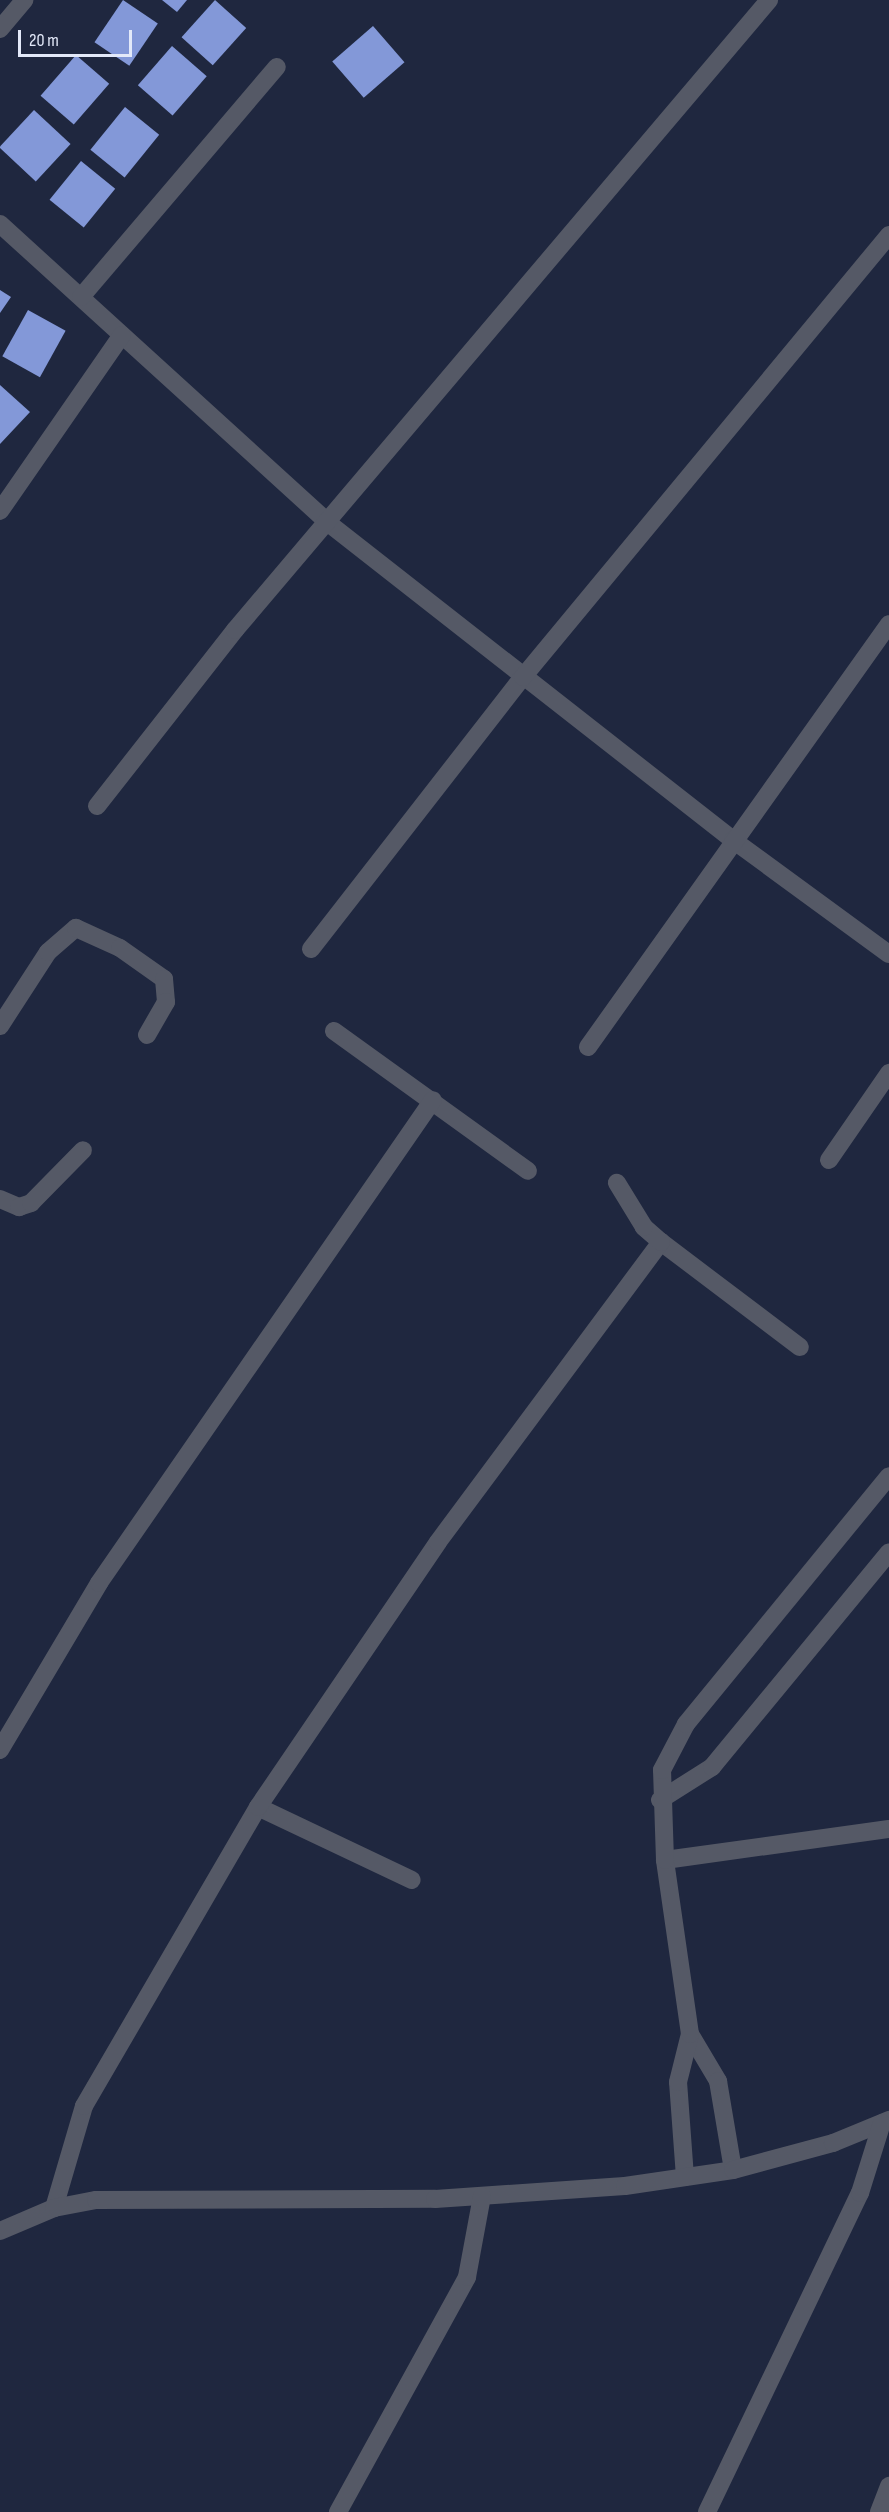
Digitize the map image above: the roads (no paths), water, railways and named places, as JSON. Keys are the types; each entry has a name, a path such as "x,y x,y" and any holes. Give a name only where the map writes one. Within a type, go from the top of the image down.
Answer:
{"street":[{"path":"0,29 24,0"},
{"path":"97,806 327,522 769,0"},
{"path":"81,297 277,67"},
{"path":"0,224 327,522 733,840 889,954"},
{"path":"311,949 523,677 889,235"},
{"path":"0,511 122,335"},
{"path":"588,1047 733,840 889,624"},
{"path":"0,1026 48,952 76,928 120,948 164,979 166,1002 147,1035"},
{"path":"334,1031 433,1100 528,1171"},
{"path":"829,1160 889,1073"},
{"path":"0,1750 99,1582 433,1100"},
{"path":"0,1199 19,1207 31,1203 83,1150"},
{"path":"617,1183 644,1227 800,1347"},
{"path":"54,2208 84,2106 258,1807 459,1513 662,1242"},
{"path":"733,2170 718,2081 690,2034 664,1860 660,1800 668,1752 686,1724 889,1476"},
{"path":"660,1800 712,1767 889,1552"},
{"path":"258,1807 412,1880"},
{"path":"664,1860 889,1829"},
{"path":"685,2177 678,2082 690,2034"},
{"path":"0,2231 54,2208 151,2198 482,2196 685,2177 733,2170 832,2143 886,2122"},
{"path":"707,2512 860,2193 886,2122"},
{"path":"338,2512 467,2277 482,2196"},
{"path":"879,2512 889,2487"}]}
